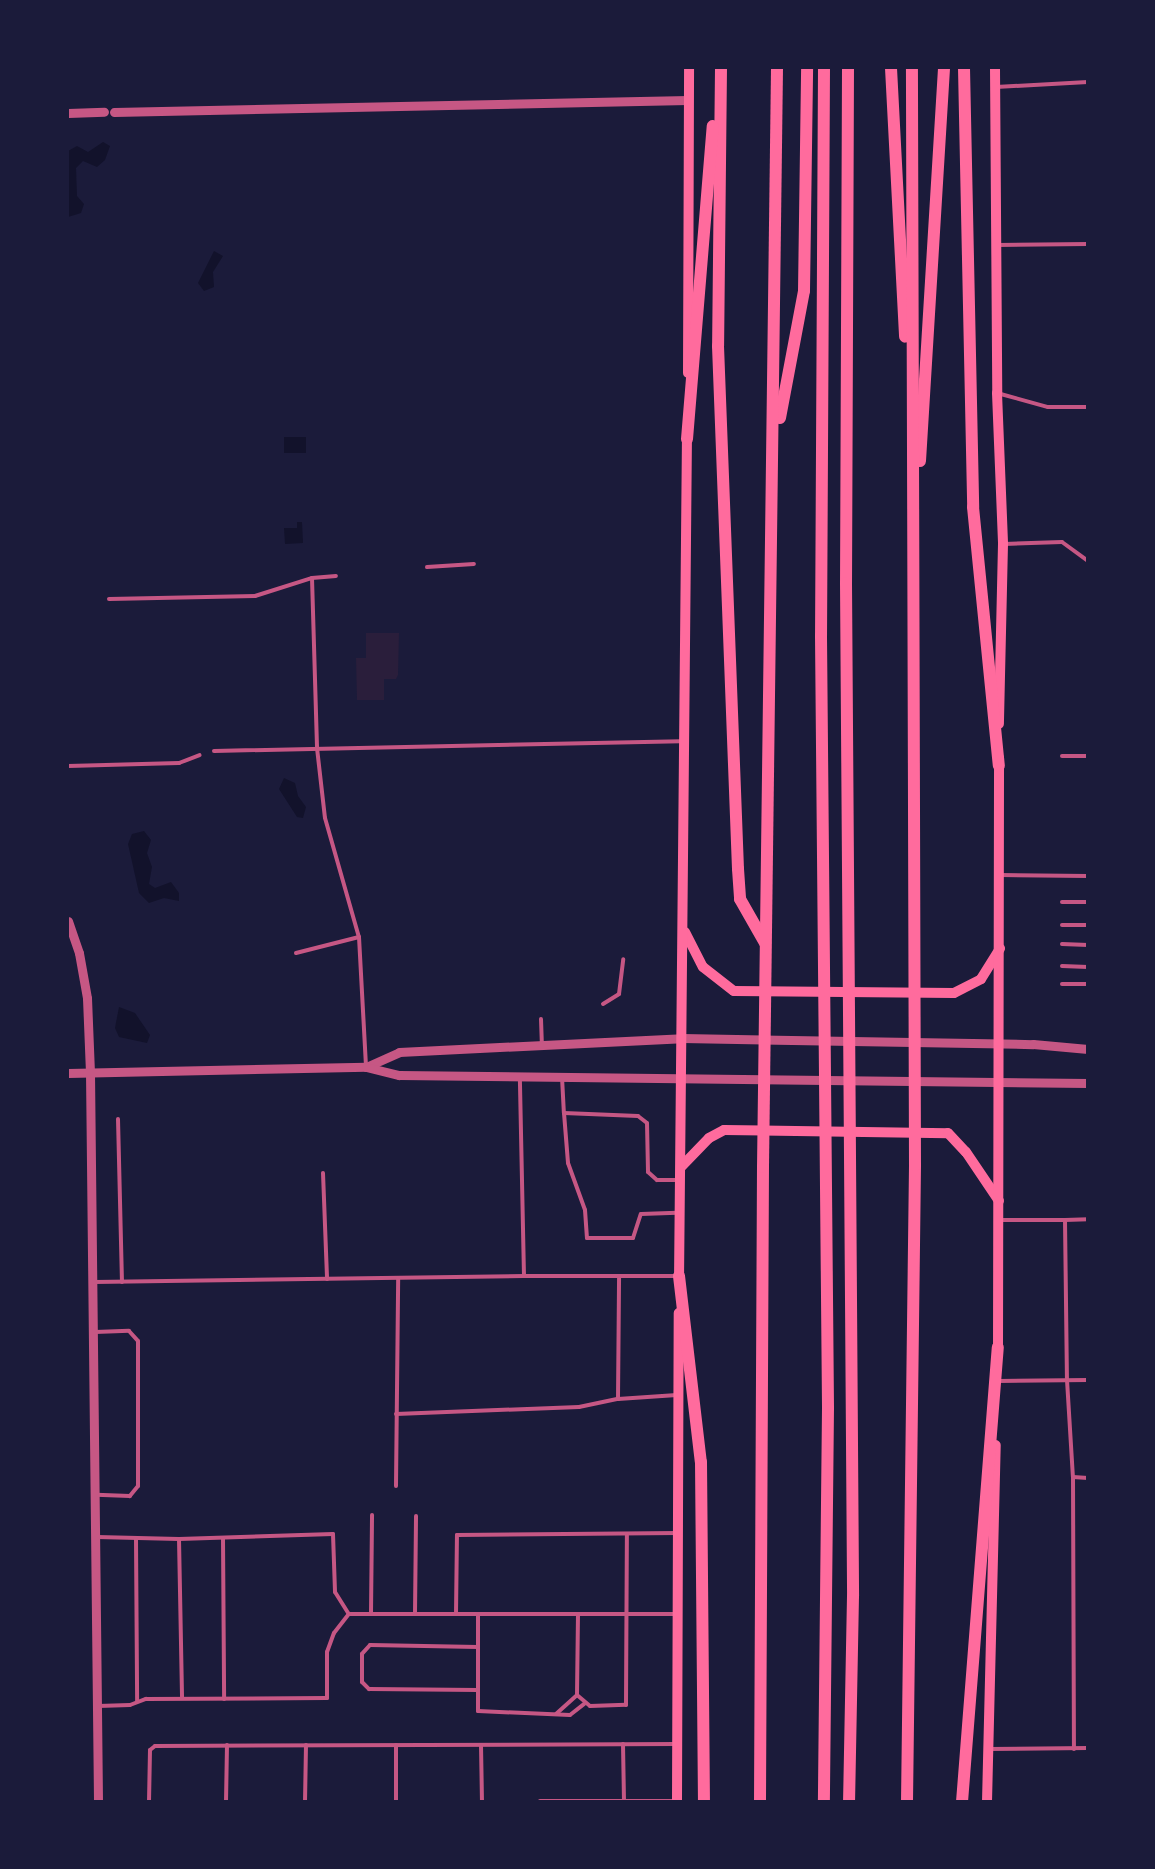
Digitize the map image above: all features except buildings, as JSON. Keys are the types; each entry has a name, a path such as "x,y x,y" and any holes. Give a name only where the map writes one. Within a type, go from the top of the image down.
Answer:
{"highway":[{"path":"687,439 720,68"},
{"path":"720,68 718,346 725,592 740,900 765,949"},
{"path":"760,1802 765,949 774,449 777,68"},
{"path":"774,449 804,291 807,68"},
{"path":"824,68 824,1802"},
{"path":"848,68 849,953 853,1596 849,1802"},
{"path":"891,68 913,491"},
{"path":"907,1802 915,1165 912,68"},
{"path":"914,576 944,68"},
{"path":"963,68 967,328 973,507 999,766"},
{"path":"679,1276 701,1462 704,1802"},
{"path":"962,1802 998,1347"}],"main road":[{"path":"677,1801 679,1276 686,741 688,68"},
{"path":"987,1802 1000,1220 999,766 1003,544 997,393 995,68"},
{"path":"684,930 703,967 734,991 954,993 981,979 1000,948"},
{"path":"681,1167 709,1138 724,1130 948,1132 966,1152 1000,1201"}],"street":[{"path":"114,112 688,100"},
{"path":"68,113 104,112"},
{"path":"68,921 79,953 87,998 90,1072 98,1802"},
{"path":"366,1067 399,1052 542,1047 682,1038 1000,1043 1088,1049"},
{"path":"68,1073 366,1067 399,1075 682,1076 1088,1083"}],"lane":[{"path":"995,87 1088,82"},
{"path":"996,245 1088,244"},
{"path":"997,393 1048,407 1088,407"},
{"path":"1003,544 1062,542 1088,561"},
{"path":"427,567 474,564"},
{"path":"109,599 255,596 312,578 336,576"},
{"path":"312,578 317,748 325,818 360,937 366,1067"},
{"path":"214,751 686,741"},
{"path":"68,766 178,763 200,755"},
{"path":"1062,756 1088,756"},
{"path":"1000,875 1088,876"},
{"path":"1062,902 1088,902"},
{"path":"1062,925 1088,925"},
{"path":"296,953 360,937"},
{"path":"1062,944 1088,945"},
{"path":"603,1004 619,994 623,959"},
{"path":"1062,966 1088,967"},
{"path":"1062,984 1088,984"},
{"path":"541,1019 542,1047"},
{"path":"519,1075 524,1276"},
{"path":"561,1075 568,1163 585,1210 587,1238 633,1238 641,1214 680,1213"},
{"path":"564,1113 631,1115 647,1123 648,1172 657,1180 680,1180"},
{"path":"118,1119 122,1282"},
{"path":"1088,1144 1088,1155"},
{"path":"323,1173 327,1279"},
{"path":"1000,1220 1088,1219"},
{"path":"1065,1220 1066,1380 1073,1477 1074,1749"},
{"path":"618,1399 619,1276"},
{"path":"94,1282 679,1276"},
{"path":"396,1486 398,1278"},
{"path":"94,1332 129,1331 138,1341 138,1486 130,1496 96,1495"},
{"path":"997,1382 1088,1380"},
{"path":"396,1413 579,1407 618,1399 679,1395"},
{"path":"1073,1477 1088,1478"},
{"path":"371,1614 372,1515"},
{"path":"415,1614 416,1516"},
{"path":"456,1614 456,1535 678,1533"},
{"path":"96,1537 126,1535 136,1539 179,1539 333,1534 335,1592 349,1614"},
{"path":"478,1614 478,1711 570,1715 584,1704 626,1705 627,1534"},
{"path":"223,1538 224,1699"},
{"path":"136,1539 138,1701"},
{"path":"179,1539 182,1698"},
{"path":"349,1614 678,1614"},
{"path":"98,1706 182,1698 327,1698 327,1652 334,1633 349,1614"},
{"path":"578,1614 577,1695 584,1704"},
{"path":"478,1647 370,1645 362,1653 362,1682 369,1689 478,1690"},
{"path":"555,1714 577,1695"},
{"path":"623,1744 624,1801"},
{"path":"149,1802 151,1747 678,1744"},
{"path":"226,1802 227,1745"},
{"path":"305,1802 306,1745"},
{"path":"396,1745 396,1802"},
{"path":"481,1745 482,1802"},
{"path":"988,1749 1088,1748"},
{"path":"540,1802 677,1801"}],"shaded area":[{"path":"103,142 110,146 105,160 97,167 83,161 76,168 77,196 84,204 81,213 68,217 68,151 77,146 88,152"},
{"path":"214,251 223,256 213,272 214,287 204,291 198,283"},
{"path":"284,437 306,437 306,453 284,453"},
{"path":"297,522 302,522 303,543 285,544 284,528 297,528"},
{"path":"366,633 399,633 398,675 396,679 384,679 384,700 357,700 356,658 366,658"},
{"path":"284,778 295,783 298,796 306,807 303,818 297,817 279,789"},
{"path":"144,831 151,840 147,853 152,867 149,884 155,888 171,882 179,893 179,901 164,898 149,903 139,893 128,844 132,834"},
{"path":"119,1007 135,1013 150,1035 147,1043 119,1037 115,1028"}]}
